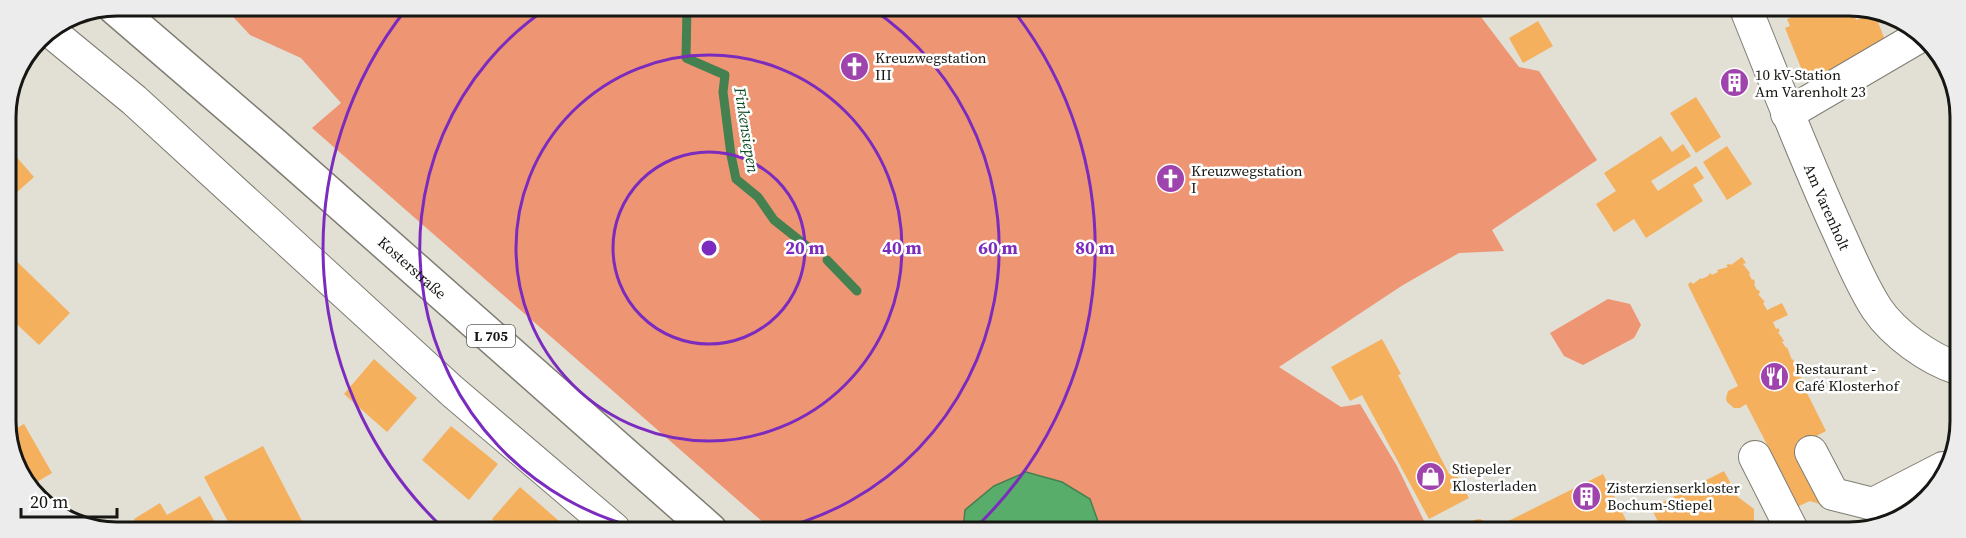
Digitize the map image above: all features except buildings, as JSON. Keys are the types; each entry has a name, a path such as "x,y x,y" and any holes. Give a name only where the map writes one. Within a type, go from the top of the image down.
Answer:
{"main road":[{"name":"Kosterstraße","path":"124,16 272,143 701,522"}],"street":[{"name":"Am Varenholt","path":"1749,16 1802,151 1854,266 1878,310 1920,350 1950,365"},
{"path":"57,37 134,100 452,391 605,522"},
{"path":"1787,114 1913,40"},
{"path":"1811,452 1833,494 1873,504 1935,472"},
{"path":"1755,457 1787,521"}],"shaded area":[{"path":"232,16 1480,16 1519,67 1539,71 1597,160 1492,230 1504,251 1459,253 1403,285 1279,367 1341,407 1360,404 1397,466 1424,521 762,522 312,128 341,103 301,58 250,35"},
{"path":"1608,299 1630,304 1641,325 1634,338 1583,365 1564,356 1550,333"},
{"path":"1026,472 1062,482 1090,499 1098,521 964,522 965,510 994,486"}],"waterway":[{"name":"Finkensiepen","path":"687,16 686,58 725,75 723,92 736,179 758,197 774,220 813,251"},
{"name":"Finkensiepen","path":"827,260 857,291"}],"place":[{"name":"Kreuzwegstation III","path":"854,66"},
{"name":"10 kV-Station Am Varenholt 23","path":"1734,83"},
{"name":"Kreuzwegstation I","path":"1170,179"},
{"name":"Restaurant - Café Klosterhof","path":"1774,377"},
{"name":"Stiepeler Klosterladen","path":"1431,477"},
{"name":"Zisterzienserkloster Bochum-Stiepel","path":"1586,496"}]}
